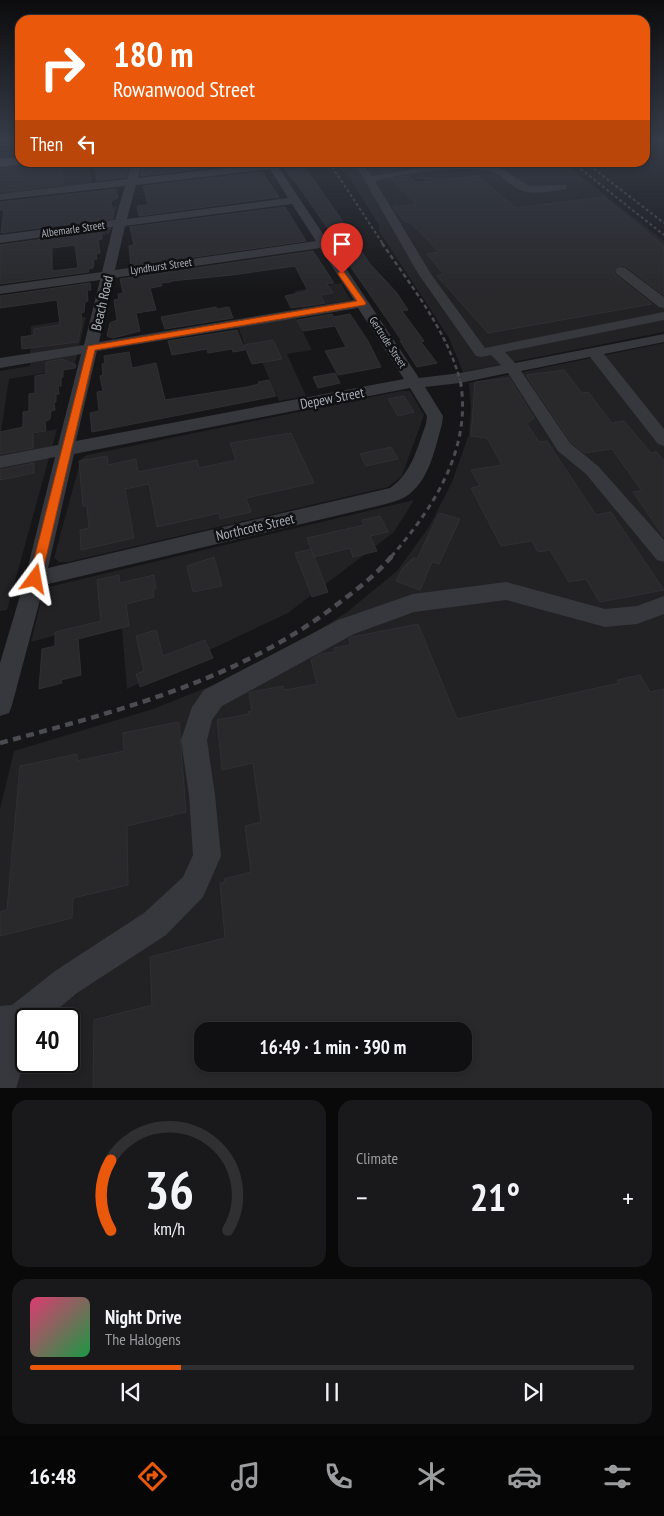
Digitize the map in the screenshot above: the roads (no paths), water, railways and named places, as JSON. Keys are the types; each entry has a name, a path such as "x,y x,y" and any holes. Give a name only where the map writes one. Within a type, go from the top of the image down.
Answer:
{"street":[{"path":"0,197 63,190"},
{"name":"Beach Road","path":"0,705 35,579 129,190"},
{"name":"Gertrude Street","path":"287,190 432,410 435,416 434,424"},
{"path":"375,190 425,274 481,353 664,316"},
{"name":"Albemarle Street","path":"0,239 294,200"},
{"name":"Lyndhurst Street","path":"0,290 322,244"},
{"path":"621,271 664,304"},
{"path":"0,363 362,303"},
{"name":"Depew Street","path":"0,462 414,382 460,378 664,338"},
{"path":"494,350 512,368 564,447 592,470 664,554"},
{"path":"594,352 664,440"},
{"name":"Northcote Street","path":"35,579 397,493 409,483 415,473 434,424"},
{"path":"0,1085 13,1046 9,1022 155,924 193,887 207,856 202,795 194,740 201,715 212,698 346,627 413,603 506,591 605,618 637,614 664,605"}],"railway":[{"path":"347,190 383,244"},
{"path":"607,190 664,235"},
{"path":"621,190 664,223"},
{"path":"382,243 427,308 446,343 460,380"},
{"path":"391,557 422,518 435,497 455,452 461,429 463,404 460,379"},
{"path":"0,743 88,719 175,691 257,655 297,632 335,606 358,589 392,556"}]}
